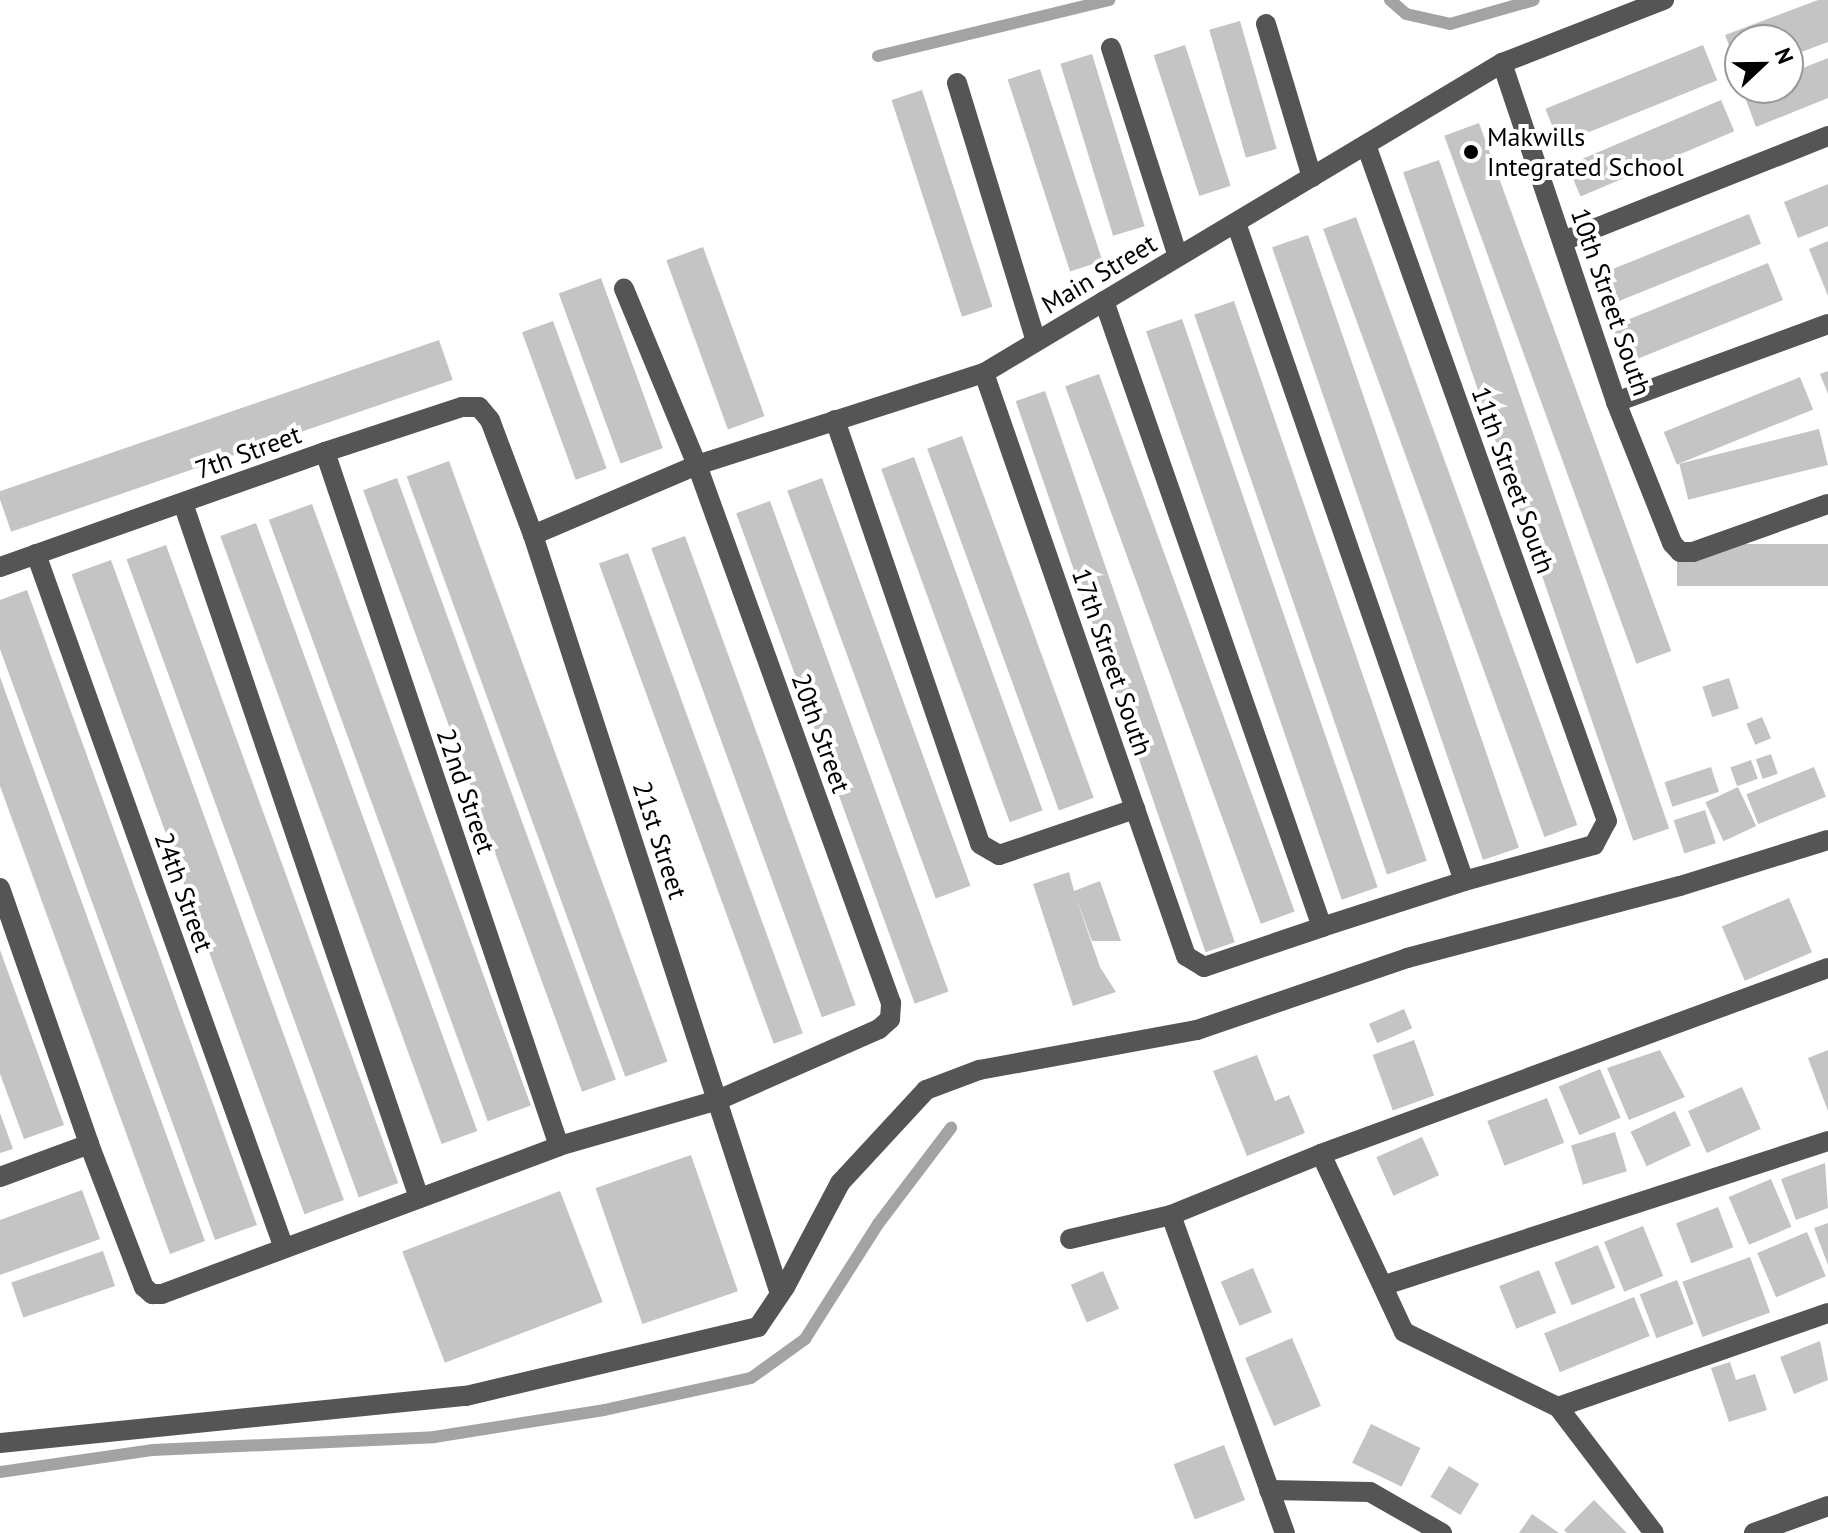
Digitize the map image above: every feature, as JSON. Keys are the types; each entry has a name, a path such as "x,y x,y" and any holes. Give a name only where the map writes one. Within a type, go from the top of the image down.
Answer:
{"street":[{"name":"Main Street","path":"533,535 697,465 984,373 1502,63 1664,0"},
{"path":"1266,24 1312,177"},
{"path":"1111,48 1178,257"},
{"name":"10th Street South","path":"1502,63 1616,402 1680,552 1693,552 1828,504"},
{"path":"957,83 1036,341"},
{"path":"1563,241 1828,136"},
{"name":"11th Street South","path":"1366,145 1607,821 1604,834 1594,845 1464,881"},
{"path":"1104,301 1322,927 1464,881 1236,223"},
{"name":"20th Street","path":"624,289 697,465 891,1003 890,1019 879,1029 718,1100"},
{"path":"1616,402 1828,324"},
{"name":"17th Street South","path":"984,373 1186,956 1195,965 1204,967 1322,927"},
{"name":"7th Street","path":"0,567 325,452 462,407 479,407"},
{"name":"21st Street","path":"479,407 490,420 533,535 780,1294"},
{"path":"835,420 980,844 999,855 1135,809"},
{"name":"22nd Street","path":"325,452 559,1146"},
{"path":"183,503 419,1198"},
{"name":"24th Street","path":"36,554 284,1248"},
{"path":"0,1443 466,1396 758,1327 780,1294 840,1183 926,1090 979,1070 1197,1030 1407,958 1680,886 1828,840"},
{"path":"0,888 89,1144 144,1287 152,1294 559,1146 718,1100"},
{"path":"1070,1239 1171,1215 1321,1154 1828,968"},
{"path":"1385,1285 1828,1141"},
{"path":"0,1177 89,1144"},
{"path":"1321,1154 1385,1285 1404,1332 1558,1407 1654,1533"},
{"path":"1171,1215 1285,1533"},
{"path":"1558,1407 1828,1313"},
{"path":"1269,1490 1370,1492 1442,1533"},
{"path":"1754,1533 1828,1506"}],"building":[{"path":"1818,0 1828,0 1828,42 1804,51 1804,24 1754,24"},
{"path":"1240,21 1277,149 1246,158 1209,30"},
{"path":"1185,45 1231,186 1199,196 1154,55"},
{"path":"1703,45 1717,80 1560,144 1545,109"},
{"path":"1092,54 1145,226 1113,236 1060,64"},
{"path":"1828,58 1828,98 1756,127 1747,104 1804,104 1804,68"},
{"path":"1040,69 1102,261 1070,272 1008,80"},
{"path":"922,90 992,307 962,317 892,100"},
{"path":"1721,100 1734,131 1581,197 1567,165"},
{"path":"1479,123 1671,651 1636,664 1444,136"},
{"path":"1439,160 1669,828 1633,841 1403,172"},
{"path":"1828,184 1828,226 1798,238 1784,202"},
{"path":"1749,214 1761,244 1606,306 1594,277"},
{"path":"1356,217 1577,825 1544,837 1323,229"},
{"path":"1308,235 1519,848 1483,860 1272,247"},
{"path":"1828,241 1828,296 1809,249"},
{"path":"703,247 765,416 728,429 666,260"},
{"path":"1768,263 1783,300 1627,363 1612,326"},
{"path":"601,278 663,448 621,463 559,293"},
{"path":"1234,301 1427,861 1387,874 1194,315"},
{"path":"1182,319 1378,887 1342,900 1146,331"},
{"path":"553,321 607,469 576,480 522,332"},
{"path":"439,340 453,380 11,532 0,491"},
{"path":"1828,371 1828,394 1820,374"},
{"path":"1099,374 1295,912 1261,924 1065,386"},
{"path":"1800,377 1813,409 1677,465 1664,432"},
{"path":"1045,391 1235,942 1205,952 1016,401"},
{"path":"1819,429 1828,465 1688,500 1679,464"},
{"path":"962,436 1094,798 1059,810 927,449"},
{"path":"914,457 1043,810 1010,822 881,469"},
{"path":"449,461 668,1061 625,1077 407,476"},
{"path":"397,478 616,1079 582,1092 363,490"},
{"path":"822,478 970,886 936,898 787,491"},
{"path":"770,501 949,992 915,1004 736,513"},
{"path":"312,504 531,1105 488,1121 269,520"},
{"path":"256,523 477,1131 442,1144 220,536"},
{"path":"685,536 856,1005 822,1017 651,548"},
{"path":"1677,544 1828,544 1828,586 1677,586"},
{"path":"166,545 398,1183 359,1197 127,559"},
{"path":"628,553 803,1033 774,1044 599,564"},
{"path":"111,560 344,1200 304,1214 72,574"},
{"path":"27,590 257,1225 215,1240 0,649 0,600"},
{"path":"0,677 205,1241 170,1254 0,786"},
{"path":"1729,678 1739,708 1712,717 1702,687"},
{"path":"1762,717 1771,738 1755,745 1746,724"},
{"path":"1771,754 1778,774 1763,779 1756,759"},
{"path":"1751,760 1758,779 1737,786 1730,768"},
{"path":"1711,767 1719,792 1672,807 1664,782"},
{"path":"1814,767 1826,797 1758,824 1746,794"},
{"path":"1738,787 1756,826 1724,841 1705,802"},
{"path":"1705,810 1716,843 1684,853 1674,820"},
{"path":"1069,872 1074,891 1100,881 1121,941 1092,941 1075,895 1100,967 1116,992 1073,1006 1033,884"},
{"path":"1789,898 1812,952 1745,981 1722,927"},
{"path":"0,950 64,1125 24,1139 0,1074"},
{"path":"1404,1009 1412,1028 1377,1043 1369,1024"},
{"path":"1414,1040 1434,1095 1393,1110 1373,1055"},
{"path":"1660,1050 1685,1097 1629,1120 1607,1068"},
{"path":"1828,1050 1828,1111 1808,1058"},
{"path":"1257,1055 1275,1101 1289,1095 1305,1133 1247,1156 1213,1071"},
{"path":"1600,1069 1621,1118 1579,1135 1559,1087"},
{"path":"1742,1087 1761,1129 1707,1153 1688,1111"},
{"path":"1547,1098 1564,1143 1504,1166 1487,1121"},
{"path":"1675,1111 1691,1145 1647,1166 1631,1132"},
{"path":"0,1113 13,1149 0,1153"},
{"path":"1615,1132 1627,1171 1583,1185 1571,1145"},
{"path":"1422,1137 1439,1175 1393,1196 1376,1157"},
{"path":"691,1155 738,1291 642,1324 596,1188"},
{"path":"1825,1163 1828,1208 1796,1220 1781,1179"},
{"path":"1771,1179 1791,1227 1749,1245 1729,1197"},
{"path":"82,1190 100,1239 0,1275 0,1220"},
{"path":"560,1191 603,1302 445,1363 402,1252"},
{"path":"1718,1207 1733,1247 1691,1263 1676,1223"},
{"path":"1828,1223 1828,1265 1814,1228"},
{"path":"1643,1226 1663,1276 1624,1292 1604,1242"},
{"path":"1807,1232 1826,1276 1776,1297 1757,1253"},
{"path":"1598,1245 1615,1288 1572,1305 1554,1263"},
{"path":"103,1251 115,1286 23,1318 11,1283"},
{"path":"1750,1257 1770,1312 1703,1337 1682,1282"},
{"path":"1253,1268 1272,1312 1240,1326 1221,1282"},
{"path":"1539,1270 1556,1313 1516,1329 1499,1286"},
{"path":"1103,1271 1119,1309 1087,1322 1071,1285"},
{"path":"1677,1280 1694,1324 1657,1338 1640,1294"},
{"path":"1634,1297 1650,1336 1560,1372 1544,1333"},
{"path":"1292,1338 1321,1406 1274,1426 1245,1358"},
{"path":"1820,1341 1828,1380 1794,1394 1780,1357"},
{"path":"1730,1362 1736,1380 1755,1374 1767,1410 1729,1422 1711,1368"},
{"path":"1371,1424 1420,1448 1402,1487 1352,1463"},
{"path":"1224,1445 1245,1500 1195,1519 1174,1464"},
{"path":"1449,1466 1479,1484 1460,1515 1430,1497"},
{"path":"1594,1500 1627,1533 1567,1533 1564,1530"},
{"path":"1532,1514 1559,1533 1519,1533"}],"waterway":[{"path":"878,56 1109,0"},
{"path":"1390,0 1406,14 1450,24 1534,0"},
{"path":"0,1472 153,1450 434,1437 604,1410 751,1378 805,1339 878,1224 951,1128"}],"place":[{"name":"Makwills Integrated School","path":"1471,152"}]}
